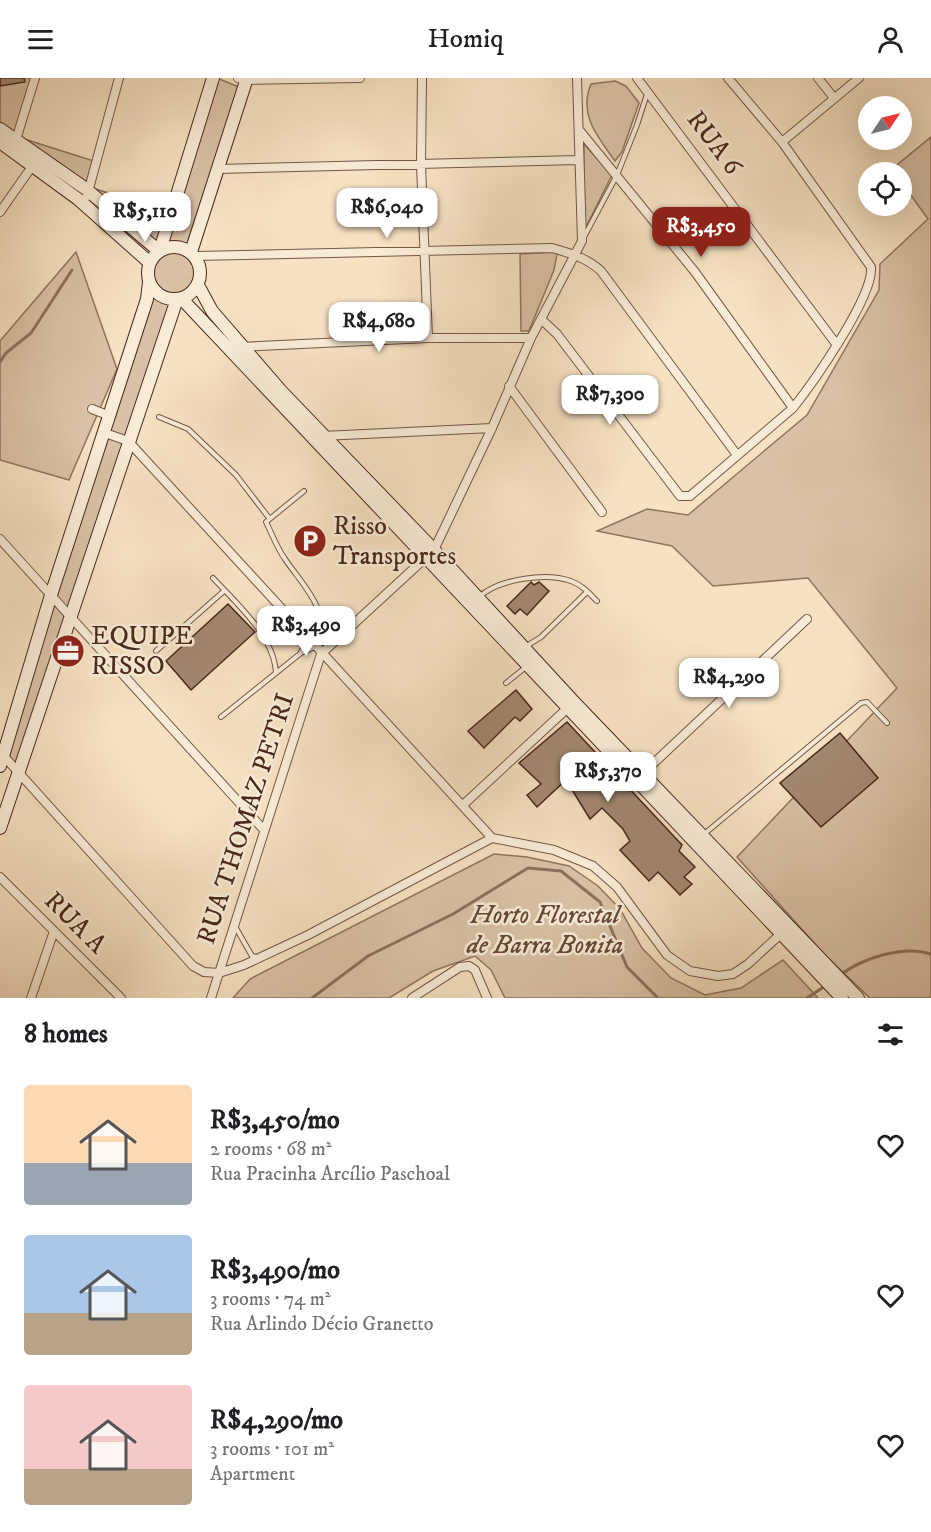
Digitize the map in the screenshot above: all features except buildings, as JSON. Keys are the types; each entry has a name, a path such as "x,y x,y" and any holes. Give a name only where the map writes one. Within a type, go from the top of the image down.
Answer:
{"main road":[{"path":"1,758 147,299 150,262 160,250 213,78"},
{"path":"193,254 244,79"},
{"path":"0,129 9,144 33,165 86,197 150,262"},
{"path":"9,144 160,250"},
{"path":"0,828 128,441 179,299 193,292 198,285 200,267 193,254 175,246 160,250"},
{"path":"149,282 160,295 179,299 310,438 430,554"},
{"path":"198,285 212,311 242,346 474,601 524,647 570,706"},
{"path":"474,601 526,666 570,706 832,980 858,998"},
{"path":"639,777 702,835 785,930"},
{"path":"832,980 842,998"}],"street":[{"path":"9,144 35,78"},
{"path":"86,197 118,78"},
{"path":"244,79 360,78"},
{"path":"422,78 421,165 428,338"},
{"path":"430,554 492,428 531,338 582,241 577,78"},
{"path":"541,319 564,343 677,495 690,496 793,408 837,345 872,275 867,258 782,142 728,78"},
{"path":"818,78 834,98"},
{"path":"782,142 859,78"},
{"name":"RUA 6","path":"641,80 837,345"},
{"path":"580,131 695,272 793,408"},
{"path":"218,169 578,160"},
{"path":"0,212 33,165"},
{"path":"193,254 552,248 573,255 592,263 601,271 737,455"},
{"path":"226,348 428,338 531,338"},
{"path":"509,386 602,512"},
{"path":"92,409 110,416"},
{"path":"310,438 492,428"},
{"path":"105,433 128,441 492,838 554,850 593,866 617,887 667,955 690,971 718,976 733,974 748,964 785,930"},
{"path":"0,539 264,830"},
{"name":"RUA THOMAZ PETRI","path":"211,998 264,830 314,646 430,554"},
{"path":"639,777 807,619"},
{"path":"463,805 570,706"},
{"path":"1,758 19,773 193,966 204,972 219,973 260,957 492,838"},
{"name":"RUA A","path":"0,877 121,998"},
{"path":"31,998 54,931"},
{"path":"412,998 460,967 468,966 475,970 487,998"}],"lane":[{"path":"582,241 617,175 638,125 648,91"},
{"path":"159,417 188,429 236,476 269,518"},
{"path":"221,717 301,653 314,646 322,630 320,617 309,591 283,557 266,522 304,492"},
{"path":"213,578 272,650 276,673"},
{"path":"474,601 507,582 534,578 569,580 597,601"},
{"path":"156,651 224,591"},
{"path":"524,647 541,637 587,592"},
{"path":"301,653 314,646"},
{"path":"506,684 526,666"},
{"path":"702,835 861,703 867,702 887,723"},
{"path":"234,923 245,949 252,956 260,957"}],"green space":[{"path":"0,78 31,78 17,138 0,127"},
{"path":"217,78 239,87 186,247 164,246"},
{"path":"615,81 626,86 639,103 622,152 615,161 592,125 587,106 591,84"},
{"path":"931,137 931,998 870,998 825,955 737,857 897,688 808,578 713,586 672,546 597,531 647,509 688,515 807,415 879,290 880,264 928,219 912,197 912,162 901,162"},
{"path":"21,138 97,162 89,190"},
{"path":"584,144 612,175 583,233"},
{"path":"93,188 166,212 156,244"},
{"path":"170,248 180,248 192,255 199,267 199,277 192,289 180,296 170,296 155,285 151,277 151,267 162,252"},
{"path":"76,252 117,369 69,480 0,460 0,341"},
{"path":"554,252 557,254 554,270 529,331 521,331 520,254"},
{"path":"150,291 172,304 128,440 106,433"},
{"path":"105,434 127,442 70,613 52,595"},
{"path":"52,597 69,615 18,773 4,758"},
{"name":"Horto Florestal de Barra Bonita","path":"494,854 527,857 569,866 598,886 620,909 642,948 671,978 705,995 741,988 783,960 818,998 505,998 491,970 475,956 433,971 389,998 233,998 250,979"}],"waterway":[{"path":"0,362 6,353 31,333 72,270"},
{"path":"312,998 368,956 453,914 528,868 561,871 600,902 627,967 658,998"},
{"path":"840,975 860,963 896,952 931,954"},
{"path":"807,998 825,986"}],"place":[{"name":"Risso Transportes","path":"310,541"},
{"name":"EQUIPE RISSO","path":"68,651"}]}
